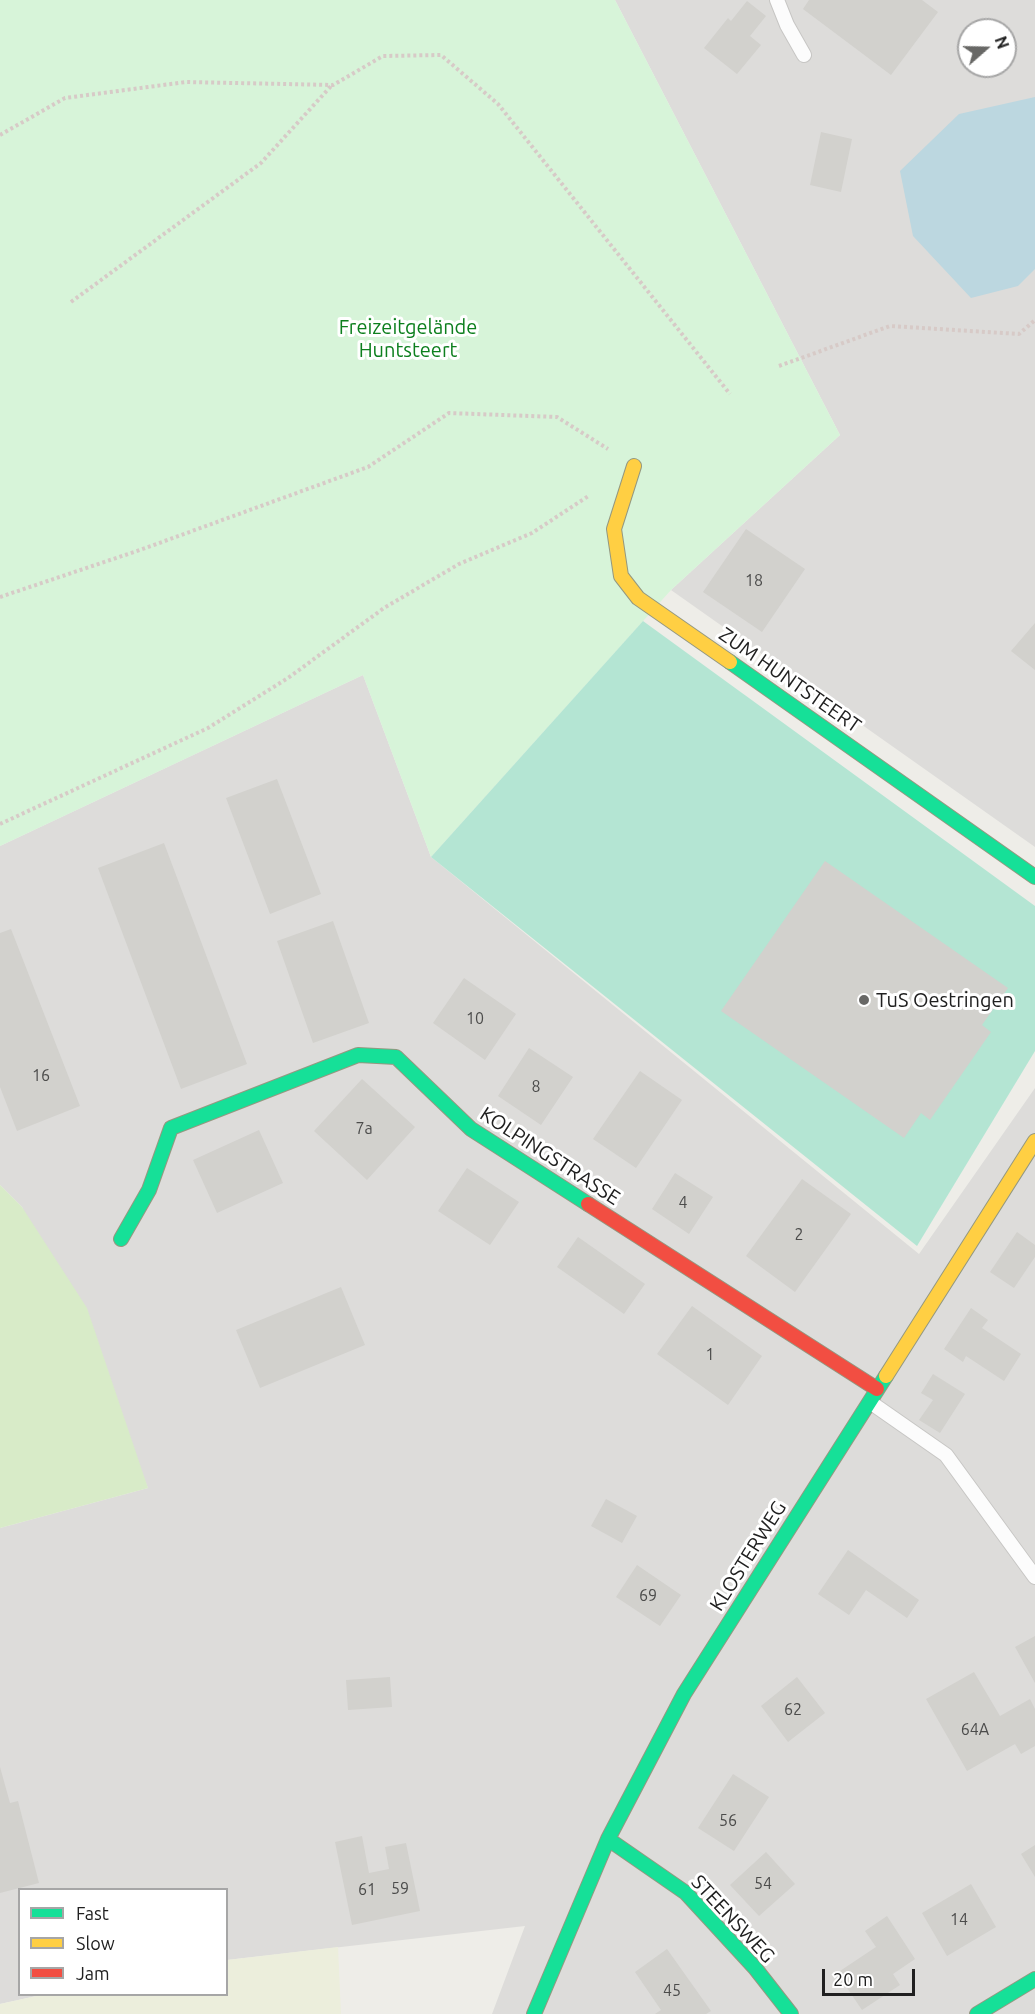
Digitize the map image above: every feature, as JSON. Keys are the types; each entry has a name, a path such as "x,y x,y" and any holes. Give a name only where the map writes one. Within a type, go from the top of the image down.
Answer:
{"street":[{"name":"ZUM HUNTSTEERT","path":"634,466 614,529 621,576 638,598 1035,877"},
{"name":"KOLPINGSTRASSE","path":"121,1239 149,1190 171,1128 358,1055 396,1057 471,1129 877,1389"},
{"name":"KLOSTERWEG","path":"534,2014 608,1839 684,1694 1035,1141"},
{"name":"STEENSWEG","path":"608,1839 686,1893 755,1968 791,2014"},
{"path":"977,2014 1035,1979"}],"lane":[{"path":"777,0 787,25 804,55"},
{"path":"870,1402 946,1455 1035,1577"}],"path":[{"path":"71,302 261,163 333,85 383,56 441,55 498,104 730,394"},
{"path":"0,135 65,98 186,82 333,85"},
{"path":"779,366 890,326 1019,334 1035,320"},
{"path":"0,597 140,550 368,467 449,413 557,417 634,466"},
{"path":"0,824 208,728 288,678 384,608 459,564 532,533 597,490"}],"shaded area":[{"path":"615,0 1035,0 1035,847 671,590 840,435"},
{"path":"363,675 431,857 919,1254 1035,1088 1035,2014 492,2014 525,1926 228,1960 228,1888 18,1888 18,1996 36,1996 0,2004 0,1528 148,1488 22,1207 0,1185 0,846"}],"green space":[{"name":"Freizeitgelände Huntsteert","path":"0,0 615,0 840,435 671,590 431,857 363,675 0,846"},
{"path":"643,621 1035,906 1035,1051 917,1246 431,857"},
{"path":"0,1185 22,1207 87,1308 148,1488 0,1528"},
{"path":"338,1947 341,2014 0,2014 0,2004 36,1996 228,1996 228,1960"}],"water":[{"path":"1035,97 1035,269 1018,286 971,298 913,236 900,171 959,114"}],"building":[{"path":"809,0 922,0 938,12 891,75 803,9"},
{"path":"747,1 766,16 750,36 761,45 737,74 704,48 728,18 731,21"},
{"path":"821,132 852,139 841,192 810,185"},
{"path":"746,529 805,569 762,632 703,592"},
{"path":"1035,623 1035,670 1011,651"},
{"path":"277,779 321,894 270,914 226,798"},
{"path":"164,843 247,1064 181,1089 98,868"},
{"name":"TuS Oestringen","path":"825,861 1008,988 982,1025 991,1032 930,1120 921,1113 904,1138 721,1011"},
{"path":"333,921 369,1023 313,1043 277,941"},
{"path":"11,929 80,1106 17,1131 0,1087 0,933"},
{"path":"464,978 516,1014 485,1060 433,1023"},
{"path":"529,1048 573,1077 541,1125 498,1096"},
{"path":"640,1071 682,1100 636,1168 593,1139"},
{"path":"362,1079 415,1127 367,1180 314,1131"},
{"path":"259,1130 283,1183 217,1213 193,1160"},
{"path":"467,1168 519,1202 490,1245 438,1211"},
{"path":"675,1173 713,1197 689,1234 652,1209"},
{"path":"802,1179 851,1214 795,1292 746,1256"},
{"path":"1017,1232 1035,1245 1035,1257 1014,1288 990,1272"},
{"path":"578,1237 645,1284 624,1314 557,1267"},
{"path":"341,1287 365,1345 260,1388 236,1330"},
{"path":"692,1306 762,1356 728,1405 657,1354"},
{"path":"971,1308 988,1320 982,1328 1021,1354 1004,1381 966,1356 963,1362 944,1349"},
{"path":"933,1374 965,1394 940,1433 919,1420 933,1400 921,1393"},
{"path":"606,1499 637,1516 622,1543 591,1526"},
{"path":"848,1550 919,1600 907,1618 866,1590 849,1615 818,1594"},
{"path":"637,1565 681,1595 660,1626 616,1597"},
{"path":"1035,1636 1035,1683 1015,1647"},
{"path":"974,1672 1000,1716 1030,1699 1035,1709 1035,1746 1021,1754 1015,1744 967,1771 926,1699"},
{"path":"390,1677 392,1707 348,1710 346,1680"},
{"path":"797,1677 825,1713 788,1742 761,1706"},
{"path":"0,1767 10,1803 18,1801 39,1883 0,1893"},
{"path":"733,1774 769,1797 734,1851 698,1828"},
{"path":"362,1836 369,1873 389,1869 385,1847 406,1843 420,1911 352,1925 335,1842"},
{"path":"1035,1845 1035,1877 1021,1854"},
{"path":"766,1852 795,1884 759,1916 730,1885"},
{"path":"971,1884 996,1927 947,1956 922,1913"},
{"path":"887,1916 915,1959 893,1974 900,1985 862,2010 837,1973 876,1947 865,1931"},
{"path":"667,1949 711,2011 706,2014 655,2014 661,2010 635,1972"}],"traffic: fast":[{"path":"730,662 1035,877"},
{"path":"121,1239 149,1190 171,1128 358,1055 396,1057 471,1129 588,1204"},
{"path":"534,2014 608,1839 684,1694 886,1376"},
{"path":"608,1839 686,1893 755,1968 791,2014"},
{"path":"977,2014 1035,1979"}],"traffic: slow":[{"path":"634,466 614,529 621,576 638,598 730,662"},
{"path":"886,1376 1035,1141"}],"traffic: jam":[{"path":"588,1204 877,1389"}],"place":[{"name":"TuS Oestringen","path":"864,1000"}]}
